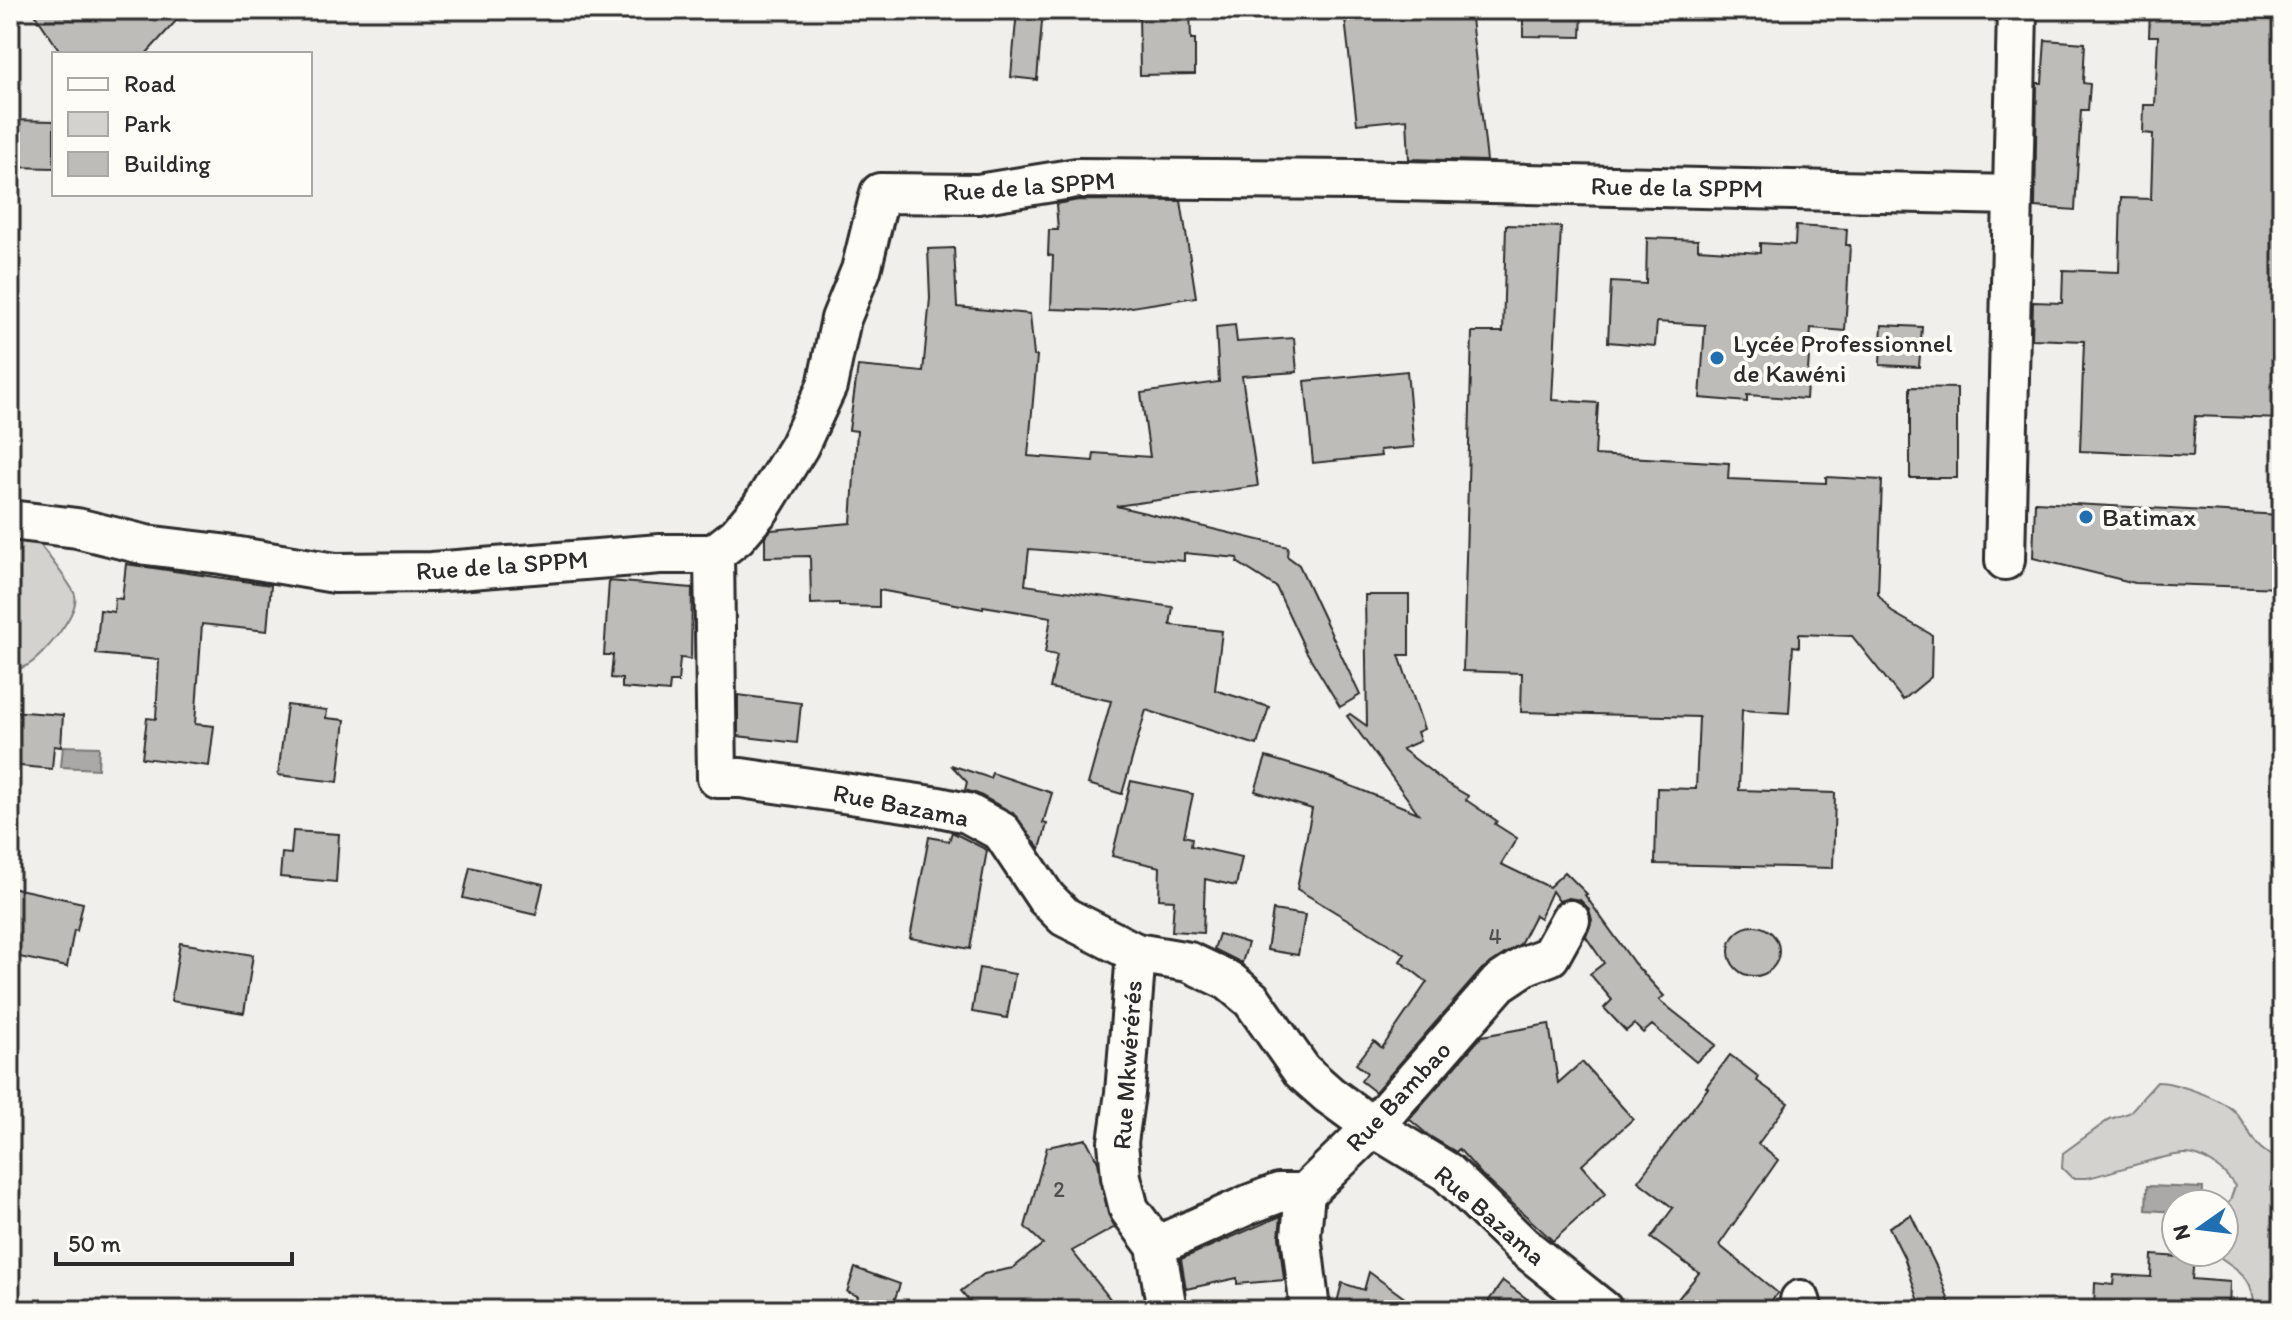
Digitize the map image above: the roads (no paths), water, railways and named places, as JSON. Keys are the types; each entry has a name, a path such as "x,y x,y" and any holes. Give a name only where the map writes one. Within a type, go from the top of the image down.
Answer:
{"street":[{"path":"2005,560 2017,10"},
{"name":"Rue de la SPPM","path":"10,520 77,528 146,545 335,573 432,572 660,554 714,554 737,536 760,509 799,446 827,386 841,319 861,270 880,193 978,194 1077,178 1356,180 2013,195"},
{"name":"Rue Bazama","path":"714,554 717,778 741,778 967,813 1002,832 1046,898 1065,917 1136,953 1189,962 1229,981 1252,1000 1302,1071 1329,1095 1373,1127 1447,1172 1523,1246 1603,1310"},
{"name":"Rue Bambao","path":"1305,1193 1373,1127 1499,983 1526,965 1550,956 1570,920"},
{"name":"Rue Mkwérérés","path":"1136,953 1118,1142 1121,1177 1129,1209 1156,1246 1167,1310"},
{"path":"1156,1246 1279,1193 1305,1193 1301,1235 1310,1310"}],"place":[{"name":"Lycée Professionnel de Kawéni","path":"1717,358"},
{"name":"Batimax","path":"2086,517"}]}
